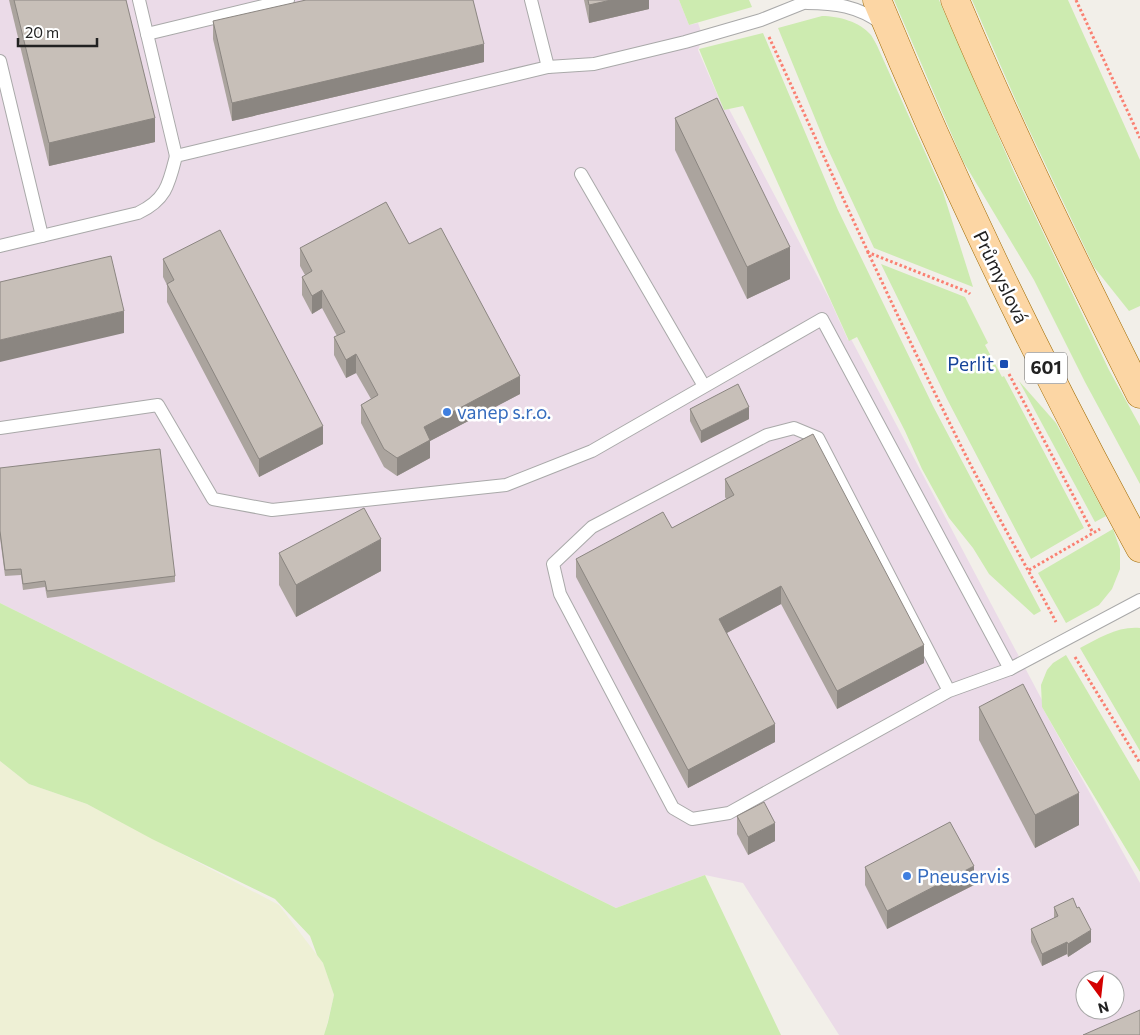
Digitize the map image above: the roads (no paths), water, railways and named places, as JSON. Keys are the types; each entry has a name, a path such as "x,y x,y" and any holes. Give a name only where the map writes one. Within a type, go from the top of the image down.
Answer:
{"main road":[{"name":"Průmyslová","path":"876,0 957,186 1032,340 1140,548"},
{"path":"955,0 996,97 1065,245 1140,394"}],"lane":[{"path":"0,246 138,213 158,201 166,191 176,156 139,0"},
{"path":"147,34 288,0"},
{"path":"531,0 548,67"},
{"path":"176,156 548,67 594,64 684,42 761,20 809,2 845,5 862,11 880,22 890,32"},
{"path":"0,61 5,102 42,236"},
{"path":"581,174 704,386"},
{"path":"0,428 158,405 213,499 272,510 506,485 592,451 822,319 1010,669"},
{"path":"949,691 818,438 794,428 767,435 592,527 553,564 560,594 673,808 692,819 729,813 949,691 1010,669 1140,600"}],"place":[{"name":"Perlit","path":"1004,364"},
{"name":"vanep s.r.o.","path":"447,412"},
{"name":"Pneuservis","path":"907,876"}]}
